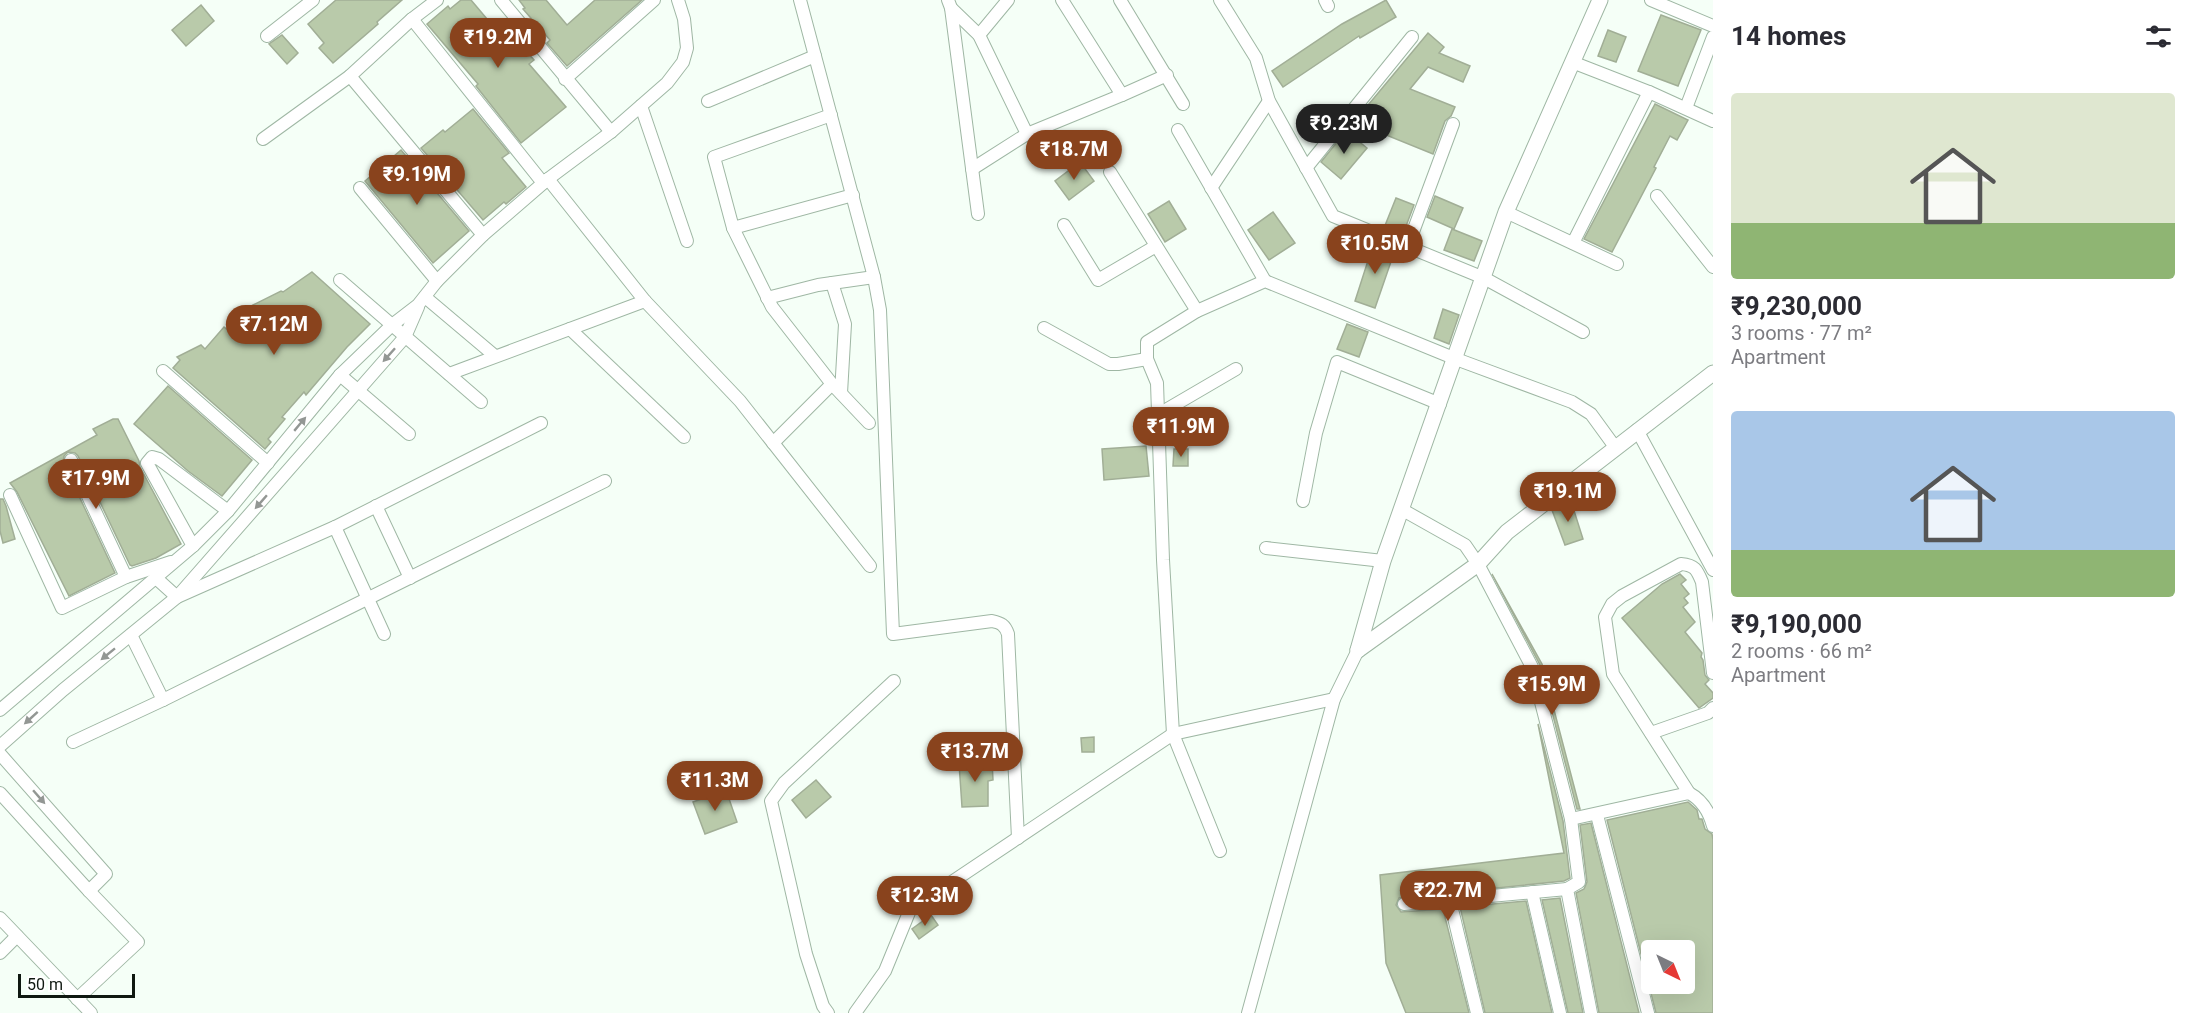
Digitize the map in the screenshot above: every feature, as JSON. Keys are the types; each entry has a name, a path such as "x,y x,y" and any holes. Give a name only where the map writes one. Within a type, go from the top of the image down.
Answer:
{"street":[{"path":"267,36 313,0"},
{"path":"263,139 350,76 437,0"},
{"path":"501,0 611,132"},
{"path":"565,79 654,0"},
{"path":"0,746 63,690 177,597 405,337 422,301 437,281 483,235 546,181 611,132 667,83 683,62 687,48 687,33 678,0"},
{"path":"800,0 853,195 880,310 893,634 992,621 1001,623 1006,628 1018,838"},
{"path":"979,35 1008,0"},
{"path":"1062,0 1122,95"},
{"path":"1120,0 1183,104"},
{"path":"1220,0 1256,58 1269,101 1333,216 1484,278 1583,332"},
{"path":"1248,1013 1334,699 1358,650 1383,561 1506,212 1600,0"},
{"path":"1652,0 1713,26"},
{"path":"950,4 979,35 1027,134"},
{"path":"950,4 978,214"},
{"path":"412,20 645,301 740,401 870,566"},
{"path":"1306,168 1412,37"},
{"path":"1686,108 1713,37"},
{"path":"708,101 815,56"},
{"path":"1572,62 1649,92 1713,121"},
{"path":"972,169 1027,134 1167,75"},
{"path":"350,76 483,235"},
{"path":"1573,243 1649,92"},
{"path":"1211,188 1269,101"},
{"path":"641,106 687,241"},
{"path":"831,115 714,157 733,228 766,298 836,389 869,423"},
{"path":"1407,248 1453,124"},
{"path":"1178,130 1265,281 1583,408 1600,425 1616,447"},
{"path":"1110,172 1197,311"},
{"path":"360,188 437,281"},
{"path":"733,228 853,195"},
{"path":"1657,196 1713,267"},
{"path":"1506,212 1617,264"},
{"path":"1064,225 1098,280 1156,246"},
{"path":"766,298 832,283 874,277"},
{"path":"340,280 481,402"},
{"path":"1221,851 1173,734 1163,560 1159,414 1157,383 1147,359 1148,342 1197,311 1265,281"},
{"path":"773,443 836,389 845,324 832,283"},
{"path":"0,710 194,546 228,511 340,375 392,325 422,301"},
{"path":"422,301 495,356"},
{"path":"449,374 645,301"},
{"path":"1044,328 1109,364 1147,359"},
{"path":"570,329 684,437"},
{"path":"1303,501 1316,434 1337,362 1440,404"},
{"path":"1159,414 1236,369"},
{"path":"162,371 272,458 292,466"},
{"path":"1358,650 1478,564 1507,532 1636,430 1713,373"},
{"path":"340,375 409,434"},
{"path":"177,597 335,527 541,423"},
{"path":"1636,430 1713,570"},
{"path":"194,546 147,463 149,459 153,457 159,459 228,511"},
{"path":"71,460 126,577"},
{"path":"74,742 606,481"},
{"path":"10,495 62,608 126,577 178,559"},
{"path":"376,506 410,578"},
{"path":"1401,509 1465,545 1478,564 1532,667 1571,819 1579,882 1567,889 1404,904"},
{"path":"335,527 384,634"},
{"path":"1266,548 1383,561"},
{"path":"1713,673 1702,582 1696,569 1691,565 1681,564 1612,604 1605,617 1613,674 1689,793 1700,799 1713,826"},
{"path":"156,578 177,597"},
{"path":"1713,624 1711,626 1713,635"},
{"path":"131,635 163,700"},
{"path":"828,1013 823,1006 806,954 771,801 784,783 894,681"},
{"path":"855,1013 885,971 910,910 1173,734 1334,699"},
{"path":"1651,733 1708,713 1713,708"},
{"path":"0,754 106,874 89,891"},
{"path":"0,792 138,942 77,999"},
{"path":"1571,819 1689,793"},
{"path":"1597,814 1648,1013"},
{"path":"1567,889 1591,1013"},
{"path":"1532,892 1560,1013"},
{"path":"1450,901 1477,1013"},
{"path":"0,918 91,1013"},
{"path":"0,953 17,936"}],"building":[{"path":"336,0 402,0 333,63 319,48 324,43 308,24"},
{"path":"461,0 471,0 514,51 521,45 534,60 529,64 566,107 521,143 476,86 478,84 427,24 448,6 450,9"},
{"path":"519,0 546,0 567,25 595,0 642,0 567,66 547,43 550,40 523,9 525,8"},
{"path":"1386,0 1396,17 1360,38 1359,36 1283,87 1272,71 1342,24"},
{"path":"201,5 214,21 186,46 172,30"},
{"path":"1661,15 1701,30 1678,86 1638,71"},
{"path":"1608,30 1626,37 1616,62 1598,56"},
{"path":"1428,33 1444,47 1439,53 1470,66 1463,82 1428,67 1410,89 1455,107 1451,116 1445,121 1433,154 1354,122"},
{"path":"282,35 298,53 287,64 269,44"},
{"path":"1655,104 1688,120 1677,140 1670,136 1612,252 1584,239"},
{"path":"473,109 509,153 502,158 526,187 483,220 421,148"},
{"path":"1346,131 1367,148 1341,179 1321,162"},
{"path":"401,150 469,231 433,263 365,181"},
{"path":"1080,162 1094,181 1069,200 1055,181"},
{"path":"1435,196 1463,208 1454,229 1427,217"},
{"path":"1396,198 1414,205 1403,234 1384,228"},
{"path":"1169,201 1186,229 1165,242 1148,214"},
{"path":"1273,212 1295,243 1269,260 1248,230"},
{"path":"1452,229 1482,241 1474,261 1444,250"},
{"path":"1374,242 1395,250 1375,308 1355,301"},
{"path":"312,272 370,324 306,395 304,392 282,417 285,419 268,439 271,442 265,449 173,368 180,360 177,357 201,345 205,349 224,327 229,331 261,312 253,305 283,292"},
{"path":"1443,309 1459,315 1449,344 1434,338"},
{"path":"1347,324 1368,332 1359,357 1337,349"},
{"path":"168,386 252,460 222,496 188,471 134,424"},
{"path":"1203,408 1213,418 1196,433 1187,423"},
{"path":"113,419 118,419 140,467 181,544 156,558 130,565 78,456 68,452 64,456 64,464 115,573 69,596 17,492 10,483 97,435 93,429"},
{"path":"1146,446 1149,476 1104,480 1102,449"},
{"path":"1174,449 1188,449 1188,466 1173,466"},
{"path":"1570,498 1583,539 1565,545 1552,510"},
{"path":"0,499 3,499 6,506 15,539 3,543 0,531"},
{"path":"1492,574 1542,664 1580,809 1577,809 1540,665"},
{"path":"1680,574 1686,580 1681,584 1689,594 1684,598 1688,603 1683,607 1695,622 1685,632 1702,653 1705,675 1709,680 1705,684 1713,693 1713,698 1699,708 1622,618 1662,584"},
{"path":"1538,724 1563,821 1570,878 1564,881 1399,898 1396,905 1401,912 1443,909 1469,1013 1406,1013 1386,963 1380,875 1564,853"},
{"path":"1094,737 1094,752 1082,752 1081,738"},
{"path":"992,761 993,780 988,781 988,806 962,807 959,763"},
{"path":"816,780 831,797 806,818 792,800"},
{"path":"726,790 737,822 705,834 693,802"},
{"path":"1688,802 1697,810 1699,819 1702,819 1705,829 1712,834 1713,840 1713,1013 1656,1013 1651,994 1695,994 1695,940 1641,940 1641,954 1607,820"},
{"path":"1591,823 1639,1013 1599,1013 1576,893 1584,889 1587,882 1580,825"},
{"path":"1560,898 1583,1013 1568,1013 1542,900"},
{"path":"1526,901 1552,1013 1485,1013 1460,907"},
{"path":"931,915 938,925 919,939 912,929"}]}
